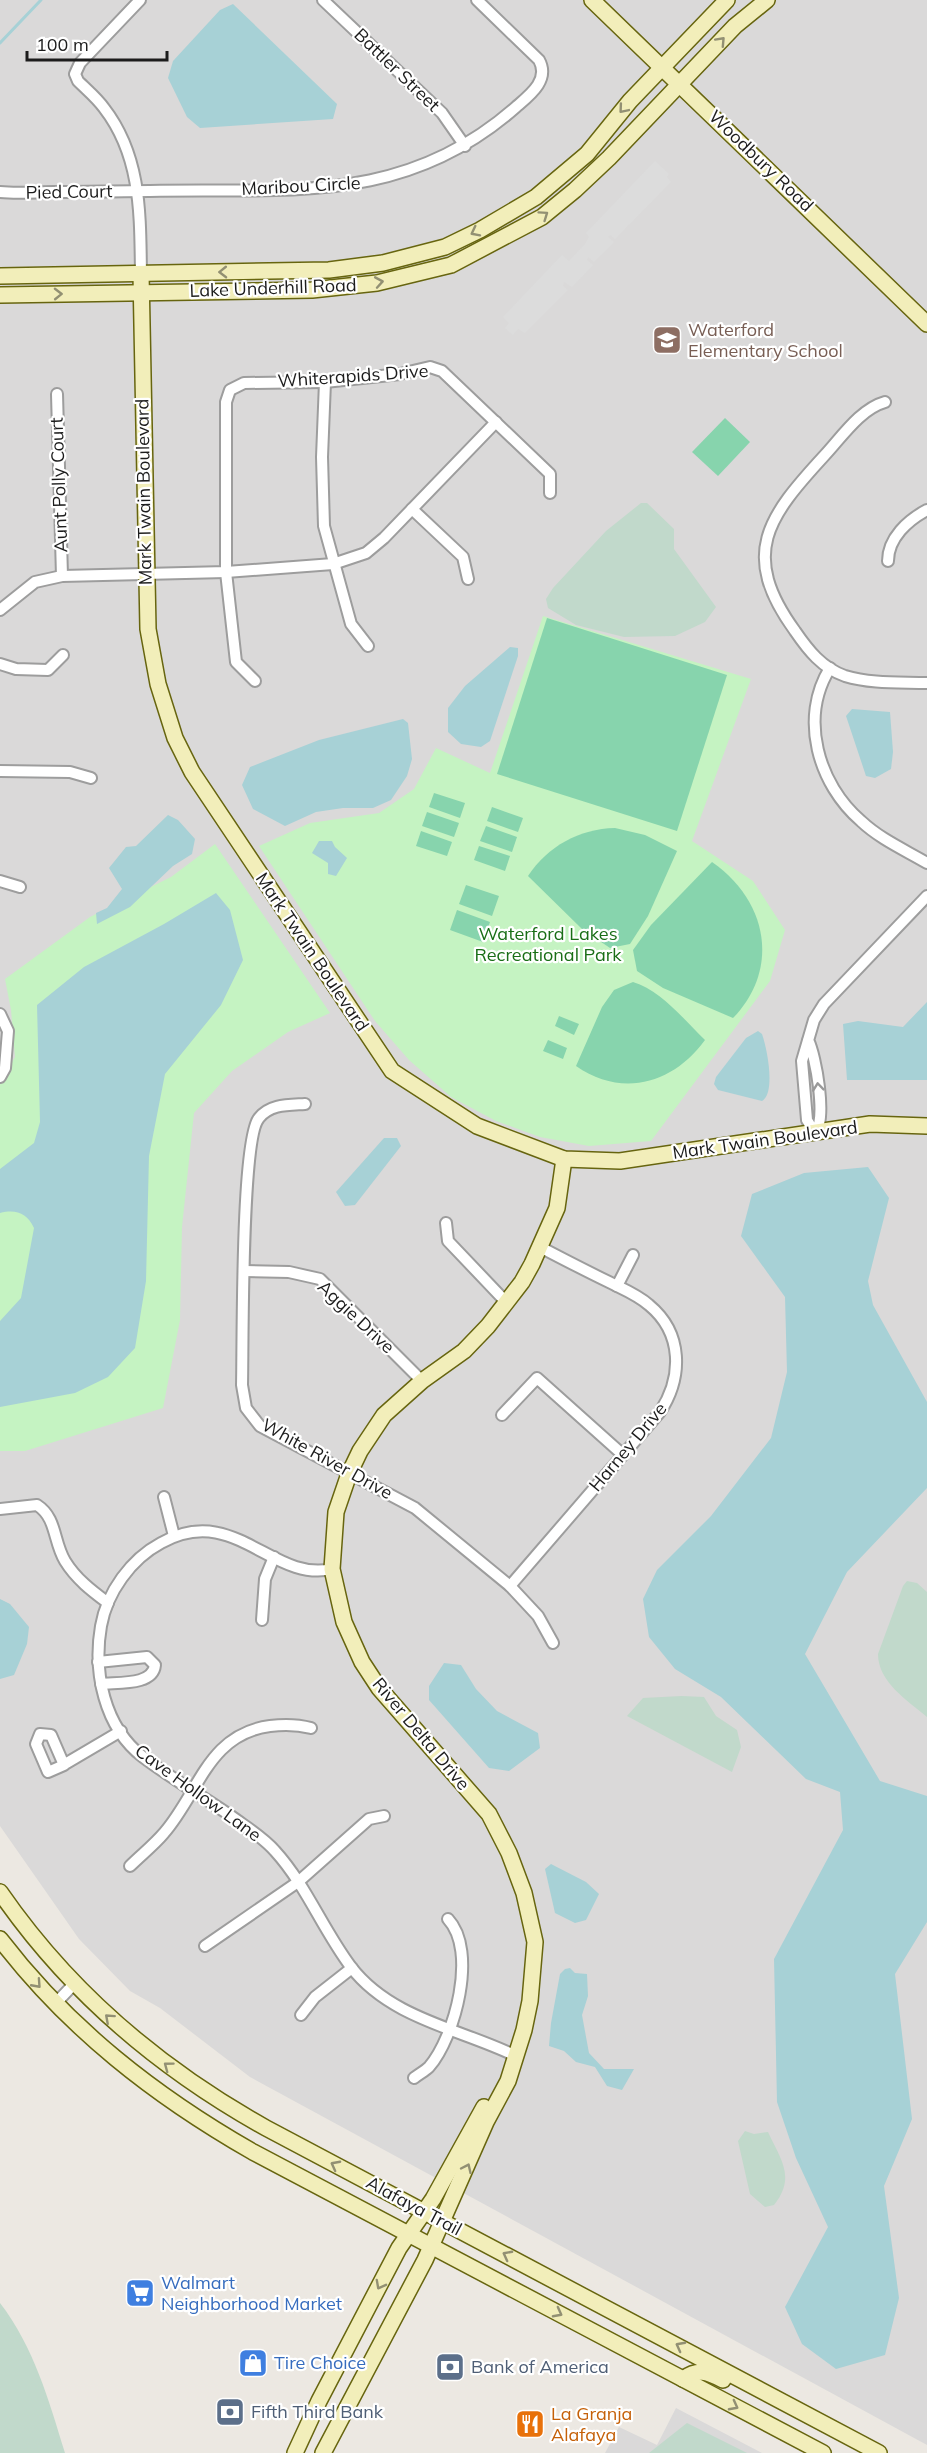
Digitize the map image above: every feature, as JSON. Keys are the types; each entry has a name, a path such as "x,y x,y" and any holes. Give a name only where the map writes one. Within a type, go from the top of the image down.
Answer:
{"street":[{"path":"140,0 80,63 75,74 81,84 105,109 123,138 131,157 138,191 141,292"},
{"name":"Battler Street","path":"323,0 442,113 465,146"},
{"name":"Maribou Circle","path":"138,191 343,186 401,174 440,159 465,146 521,103 543,77 542,65 535,55 477,0"},
{"name":"Woodbury Road","path":"592,0 681,83 927,324"},
{"name":"Lake Underhill Road","path":"0,276 329,270 383,263 445,247 480,230 536,197 575,165 593,147 624,108 727,0"},
{"name":"Lake Underhill Road","path":"0,296 312,290 377,283 451,265 542,217 592,174 735,27 767,0"},
{"name":"Pied Court","path":"0,192 138,191"},
{"name":"Mark Twain Boulevard","path":"141,292 145,575 148,629 158,684 175,738 192,772 392,1071 477,1126 564,1159 620,1161 870,1124 927,1126"},
{"name":"Whiterapids Drive","path":"255,681 236,662 226,572 225,402 230,390 244,383 325,382 400,374 430,367 442,372 550,474 550,493"},
{"path":"325,382 322,457 324,526 351,624 368,646"},
{"name":"Aunt Polly Court","path":"57,394 62,576"},
{"path":"885,402 865,413 789,496 776,514 769,535 766,564 774,598 805,645 830,668 846,676 863,680 927,683"},
{"path":"0,610 35,582 62,576 226,572 333,564 366,553 496,422"},
{"path":"412,509 463,557 468,579"},
{"path":"888,561 889,549 896,537 912,520 927,510"},
{"path":"0,664 15,669 48,670 63,655"},
{"path":"830,668 819,689 815,724 820,758 829,782 846,807 862,822 877,834 927,863"},
{"path":"0,771 70,772 91,778"},
{"path":"0,880 20,887"},
{"path":"815,1133 821,1119 814,1057 808,1040 814,1020 829,997 927,896"},
{"path":"0,1019 8,1031 4,1068 0,1077"},
{"name":"White River Drive","path":"305,1104 276,1106 259,1118 252,1131 244,1271 242,1385 246,1408 260,1426 415,1508 510,1586 538,1616 553,1643"},
{"name":"River Delta Drive","path":"323,2453 432,2246 486,2122 508,2081 530,2001 536,1942 524,1893 513,1863 489,1814 379,1688 362,1662 344,1622 332,1569 336,1512 349,1474 360,1451 384,1415 422,1381 464,1351 507,1303 532,1264 557,1208 564,1159"},
{"path":"446,1223 448,1241 507,1303"},
{"name":"Harney Drive","path":"510,1586 668,1400 676,1376 677,1353 673,1337 660,1316 645,1301 540,1247"},
{"path":"617,1286 633,1255"},
{"name":"Aggie Drive","path":"244,1271 289,1272 320,1279 422,1381"},
{"path":"502,1415 537,1378 622,1454"},
{"path":"164,1497 174,1536"},
{"path":"0,1509 37,1504 47,1512 57,1545 66,1562 83,1584 108,1603"},
{"name":"Cave Hollow Lane","path":"332,1569 319,1571 297,1568 248,1542 221,1534 199,1532 174,1536 150,1550 126,1573 108,1603 102,1620 98,1640 98,1662 107,1705 121,1731 141,1756 250,1829 274,1850 298,1881 352,1968 372,1988 399,2007 449,2031 516,2056"},
{"path":"262,1620 265,1579 274,1557"},
{"path":"98,1662 147,1657 155,1665 153,1673 146,1679 101,1684"},
{"path":"130,1866 164,1833 214,1756 230,1740 254,1728 293,1724 311,1728"},
{"path":"64,1765 51,1735 40,1734 36,1744 48,1772 64,1765 121,1731"},
{"path":"205,1946 298,1881 369,1819 384,1816"},
{"name":"Alafaya Trail","path":"0,1892 74,1984 146,2049 208,2094 266,2128 879,2453"},
{"path":"414,2078 429,2067 449,2031 461,1989 462,1963 458,1933 448,1919"},
{"name":"Alafaya Trail","path":"0,1939 55,2004 105,2052 189,2114 253,2152 823,2453"},
{"path":"301,2015 315,1997 352,1968"},
{"path":"55,2004 74,1984"},
{"name":"River Delta Drive","path":"295,2453 319,2400 399,2248 424,2211 501,2077 516,2056"},
{"path":"683,2379 692,2372 700,2370 709,2373 807,2425 860,2442"}],"shaded area":[{"path":"0,0 927,0 927,2445 250,2077 160,2008 130,1991 79,1939 0,1826"},
{"path":"655,161 669,174 667,177 671,182 615,239 610,235 608,237 614,242 594,262 588,257 587,260 593,265 572,287 564,282 563,286 568,290 525,333 518,329 513,335 505,328 509,323 503,317 562,255 569,261 585,244 589,237 586,233"},
{"path":"676,2408 762,2453 605,2453 619,2427 657,2445"}],"green space":[{"path":"725,418 750,442 718,476 692,452"},
{"path":"641,503 647,503 674,529 674,549 716,607 705,622 675,636 624,637 576,625 548,608 546,599 553,588 606,531"},
{"name":"Waterford Lakes Recreational Park","path":"543,616 751,679 692,841 753,881 785,930 770,981 651,1141 589,1146 540,1137 496,1121 451,1097 409,1060 375,1021 259,846 310,823 379,813 414,789 436,748 490,773"},
{"path":"547,618 727,675 677,831 497,774"},
{"path":"434,793 465,803 460,818 429,807"},
{"path":"492,807 523,818 518,832 487,821"},
{"path":"427,812 459,823 454,837 422,826"},
{"path":"486,826 517,837 512,852 480,841"},
{"path":"615,828 645,835 677,851 648,916 630,944 610,948 582,929 528,876 545,856 566,841 589,832"},
{"path":"421,831 452,842 447,856 416,846"},
{"path":"215,844 330,1013 288,1032 232,1071 194,1113 182,1227 180,1320 163,1408 25,1451 0,1451 0,1082 15,1057 11,1010 5,979 90,917 171,877"},
{"path":"479,846 510,856 505,871 474,860"},
{"path":"712,862 731,878 745,895 755,915 761,936 762,957 758,978 748,998 733,1018 663,988 637,971 633,950 651,925"},
{"path":"466,885 499,896 492,916 459,904"},
{"path":"457,910 490,922 483,942 450,930"},
{"path":"633,982 663,999 705,1040 678,1067 662,1076 646,1082 611,1082 593,1076 576,1066 602,1007 614,990"},
{"path":"559,1016 579,1024 574,1035 555,1026"},
{"path":"548,1040 567,1048 563,1059 543,1051"},
{"path":"907,1581 917,1583 927,1592 927,1717 895,1690 879,1664 878,1654 903,1586"},
{"path":"704,1697 716,1716 737,1730 741,1747 732,1772 627,1716 643,1698"},
{"path":"745,2131 754,2134 768,2132 781,2160 784,2168 784,2186 774,2205 765,2207 750,2194 738,2141"},
{"path":"0,2303 31,2356 65,2453 0,2453"},
{"path":"687,2423 747,2453 649,2453"}],"water":[{"path":"233,4 337,104 333,119 200,128 187,117 168,78 173,61 220,10"},
{"path":"510,647 518,648 518,656 490,741 481,747 461,744 448,732 448,708 465,686"},
{"path":"852,709 890,712 893,752 891,769 875,778 866,776 846,716"},
{"path":"403,719 408,723 412,759 407,776 391,800 373,808 343,808 316,812 285,826 253,809 242,785 250,767 319,740"},
{"path":"168,815 178,820 195,839 192,854 173,866 130,907 97,924 96,913 107,908 122,889 109,868 126,847 136,846"},
{"path":"319,841 332,841 347,858 336,876 328,874 328,863 312,853"},
{"path":"216,893 230,910 243,960 221,1005 165,1074 149,1156 146,1281 135,1348 108,1377 75,1393 0,1407 0,1321 21,1298 34,1228 20,1213 0,1213 0,1169 34,1143 40,1122 37,1005 84,967"},
{"path":"927,1002 927,1080 847,1080 843,1024 858,1021 903,1027"},
{"path":"758,1031 762,1034 768,1059 769,1089 766,1096 762,1101 718,1090 714,1084 716,1077 746,1038"},
{"path":"384,1138 397,1138 401,1146 355,1205 345,1206 336,1192"},
{"path":"868,1167 889,1198 868,1281 873,1305 927,1402 927,1488 847,1572 805,1654 880,1781 927,1796 927,1922 895,1974 912,2119 884,2186 899,2298 885,2355 836,2369 802,2344 785,2307 828,2227 796,2158 777,2102 774,1959 843,1830 840,1792 806,1779 721,1697 675,1669 649,1637 643,1599 657,1570 711,1516 771,1438 787,1372 785,1297 741,1236 752,1194 804,1173"},
{"path":"0,1599 10,1604 29,1627 27,1644 14,1675 0,1679"},
{"path":"444,1663 461,1665 476,1689 497,1711 538,1733 540,1748 509,1771 489,1768 429,1700 429,1686"},
{"path":"551,1864 586,1882 599,1894 586,1920 575,1923 555,1913 545,1869"},
{"path":"570,1968 575,1973 587,1974 588,1996 582,2015 589,2053 604,2069 634,2069 622,2090 607,2086 595,2067 576,2062 564,2051 549,2046 560,1974"}],"waterway":[{"path":"0,43 41,0"}],"place":[{"name":"Waterford Elementary School","path":"667,340"},
{"name":"Walmart Neighborhood Market","path":"140,2293"},
{"name":"Tire Choice","path":"253,2363"},
{"name":"Bank of America","path":"450,2367"},
{"name":"Fifth Third Bank","path":"230,2412"},
{"name":"La Granja Alafaya","path":"530,2424"}]}
